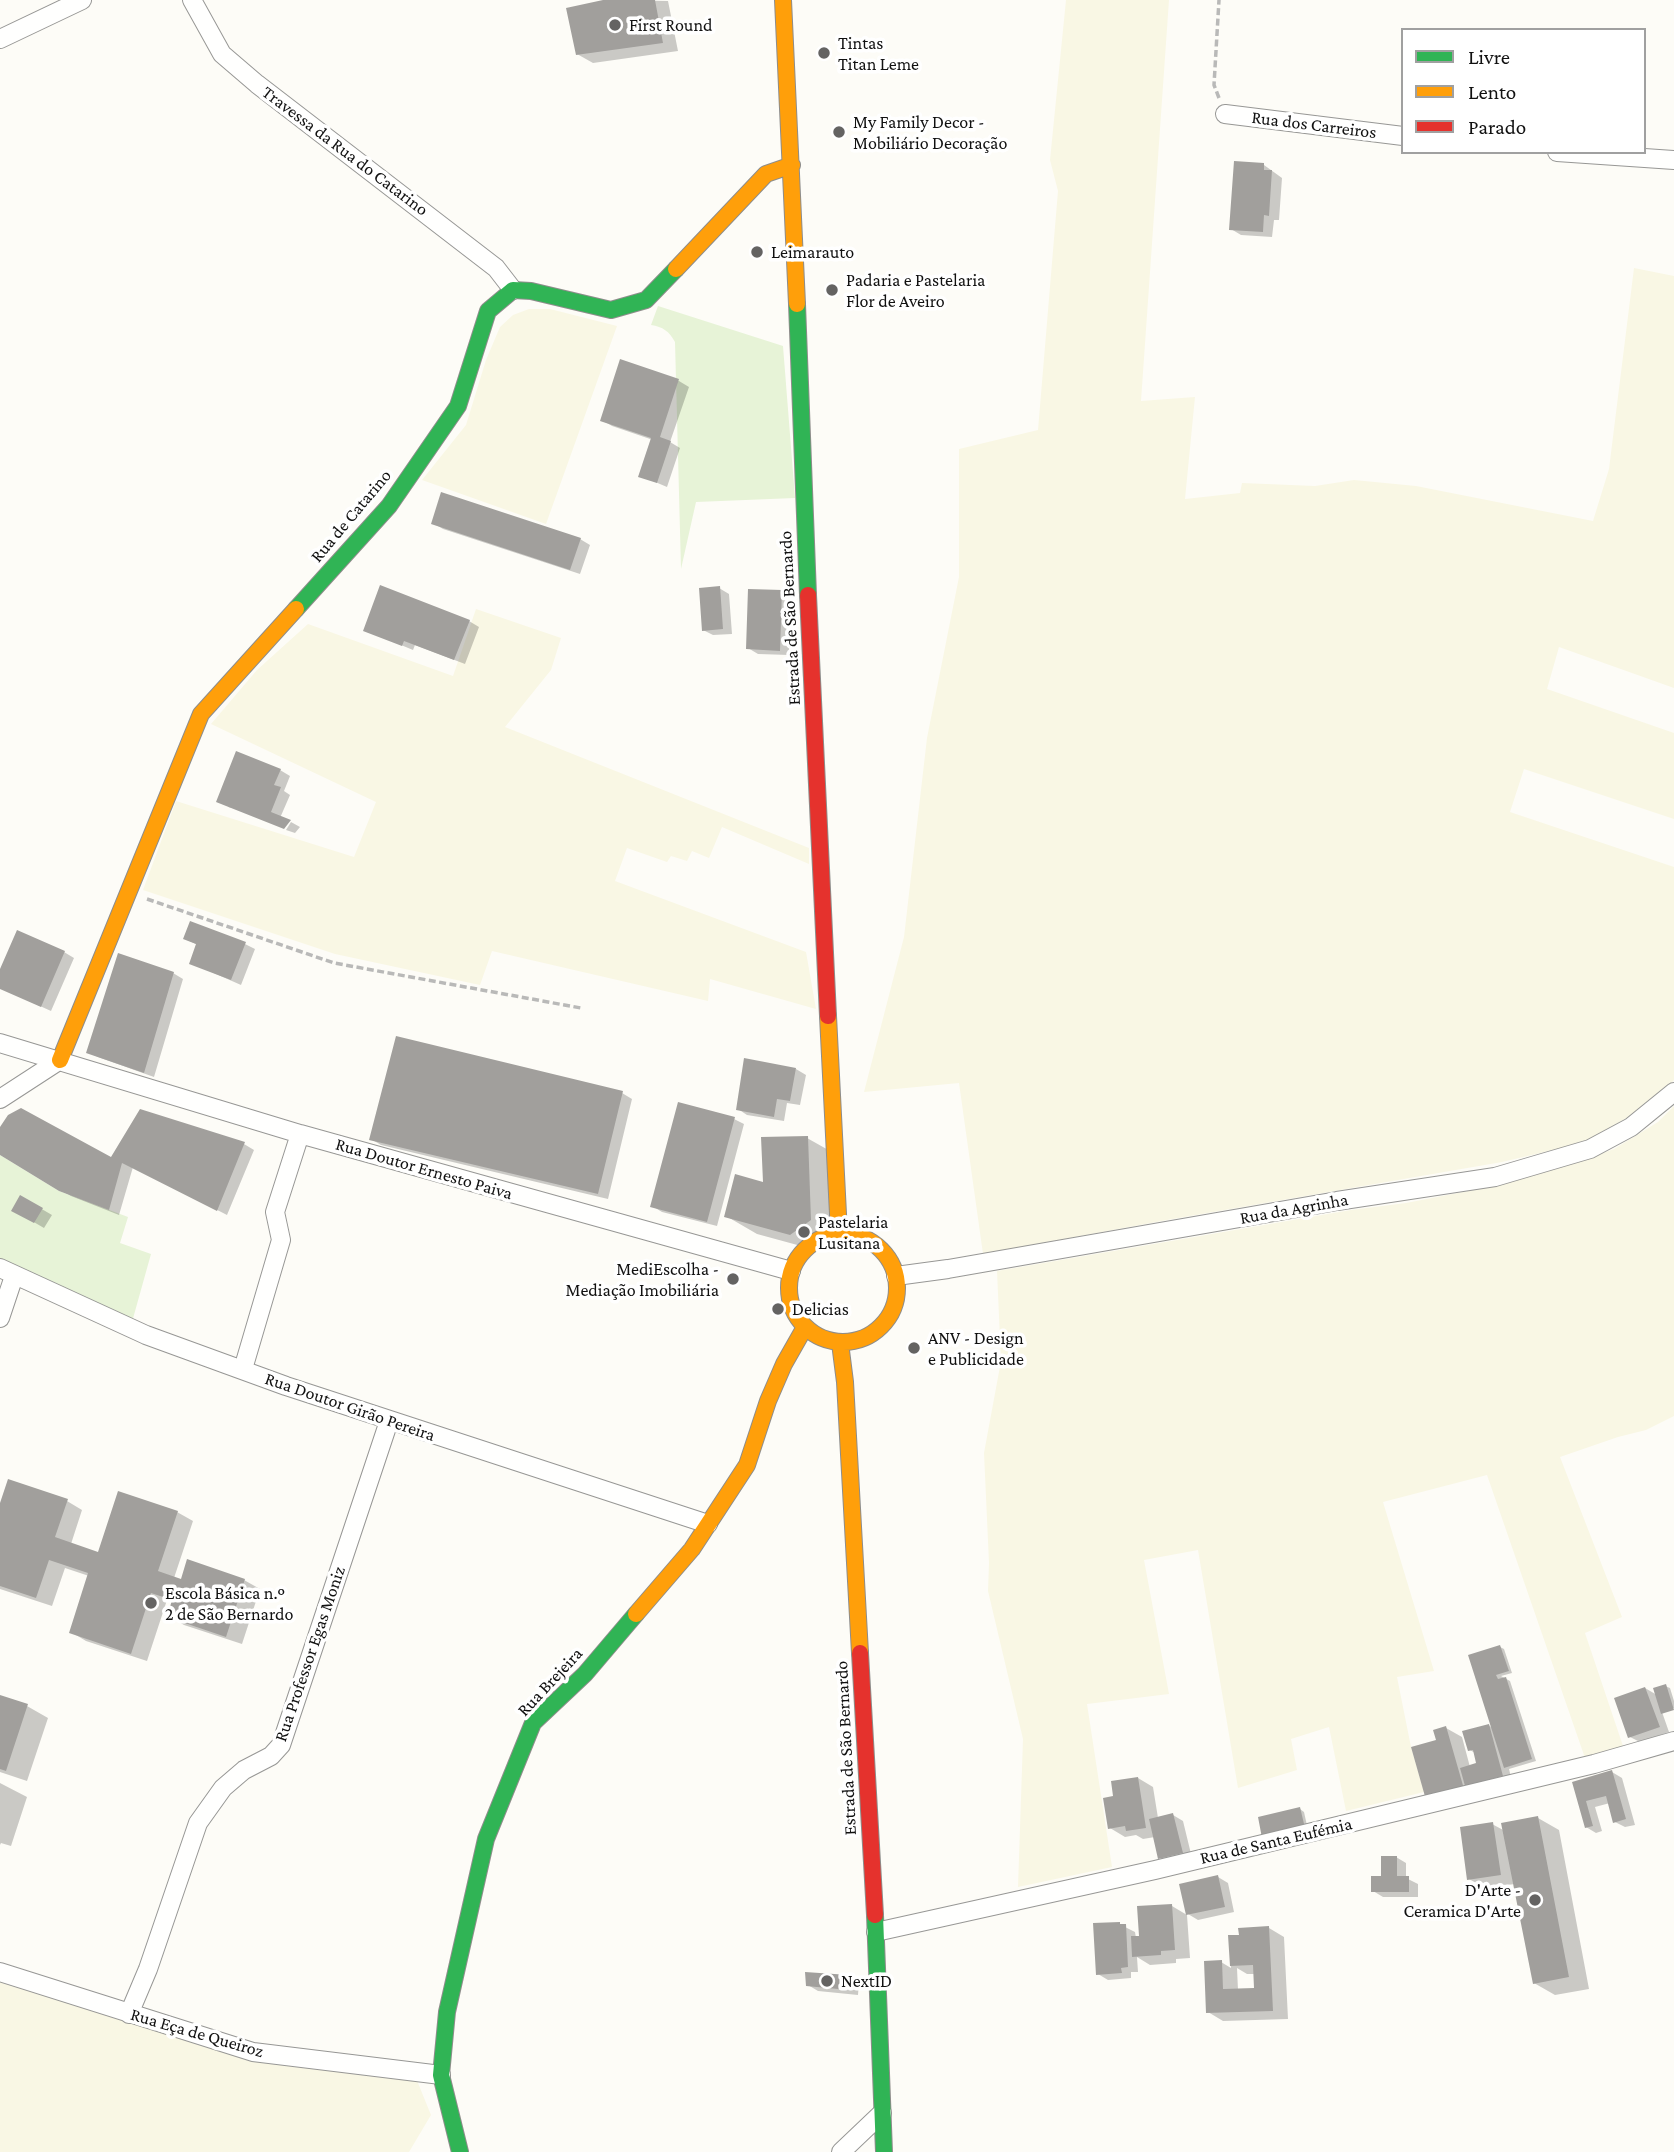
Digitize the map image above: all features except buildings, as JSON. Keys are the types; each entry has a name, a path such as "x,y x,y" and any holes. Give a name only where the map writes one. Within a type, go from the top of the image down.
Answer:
{"main road":[{"name":"Estrada de São Bernardo","path":"783,0 839,1234"},
{"path":"513,290 611,310 646,300 766,174 792,165"},
{"name":"Rua de Catarino","path":"60,1060 201,715 389,506 458,406 488,311 513,290"},
{"path":"839,1234 868,1240 880,1249 890,1261 896,1276 897,1292 893,1309 885,1323 872,1334 857,1341 840,1343 827,1340 804,1327 795,1315 788,1286 798,1257 809,1245 823,1237 839,1234"},
{"name":"Rua Brejeira","path":"460,2152 441,2075 447,2012 486,1839 533,1723 585,1674 692,1549 747,1465 768,1401 804,1327"},
{"name":"Estrada de São Bernardo","path":"840,1343 845,1382 876,1932 884,2152"}],"street":[{"path":"0,39 82,0"},
{"name":"Travessa da Rua do Catarino","path":"192,0 222,54 496,268 513,290"},
{"name":"Rua dos Carreiros","path":"1225,114 1401,136"},
{"path":"1586,154 1674,160"},
{"name":"Rua Doutor Ernesto Paiva","path":"0,1043 300,1134 791,1271"},
{"path":"0,1099 60,1060"},
{"name":"Rua da Agrinha","path":"896,1276 1495,1177 1590,1149 1631,1128 1674,1092"},
{"path":"243,1369 281,1240 275,1212 300,1134"},
{"path":"0,1318 7,1272"},
{"name":"Rua Doutor Girão Pereira","path":"7,1272 146,1335 286,1386 708,1524"},
{"name":"Rua Professor Egas Moniz","path":"129,2014 148,1969 198,1823 223,1788 244,1770 271,1756 281,1745 388,1421"},
{"name":"Rua de Santa Eufémia","path":"876,1932 1195,1860 1581,1767 1674,1741"},
{"name":"Rua Eça de Queiroz","path":"0,1972 253,2052 441,2075"},
{"path":"841,2152 882,2113"}],"path":[{"path":"1219,0 1214,85 1225,114"},
{"path":"128,893 334,963 581,1008"}],"shaded area":[{"path":"1066,0 1169,0 1141,401 1195,397 1185,499 1240,493 1242,483 1315,486 1354,480 1416,486 1593,521 1609,469 1634,268 1674,276 1674,688 1559,647 1547,689 1674,733 1674,819 1524,769 1510,812 1674,867 1674,1080 1637,1112 1583,1143 1502,1162 983,1254 959,1083 864,1092 904,937 927,738 959,577 959,449 1038,430 1058,191 1050,160"},
{"path":"529,309 550,309 617,326 546,524 422,480 466,425 486,360 500,327 513,315"},
{"path":"476,609 561,638 551,670 505,727 809,848 809,864 722,827 709,858 692,851 687,861 671,856 667,862 627,848 615,881 806,952 816,1009 710,979 708,1001 492,951 480,985 335,954 143,890 176,801 354,857 376,802 211,724 257,670 308,624 453,676"},
{"path":"1674,1106 1674,1416 1646,1430 1560,1457 1622,1617 1585,1633 1623,1746 1585,1758 1487,1475 1383,1502 1434,1671 1397,1677 1411,1747 1424,1792 1346,1811 1329,1727 1291,1739 1297,1770 1238,1788 1198,1550 1144,1560 1169,1694 1087,1704 1112,1867 1018,1887 1023,1739 988,1591 984,1453 1001,1361 997,1271 1499,1185 1614,1149 1658,1122"},
{"path":"0,1982 241,2055 416,2078 431,2115 409,2152 0,2152"}],"green space":[{"path":"658,306 783,346 795,498 696,502 681,569 675,342 665,330 651,325"},
{"path":"0,1155 59,1191 128,1217 120,1243 151,1254 132,1322 0,1261"}],"traffic: fast":[{"path":"296,609 389,506 458,406 488,311 513,290 531,291 611,310 646,300 676,269"},
{"path":"797,304 808,595"},
{"path":"460,2152 441,2075 447,2012 486,1839 533,1723 585,1674 636,1614"},
{"path":"875,1915 884,2152"}],"traffic: slow":[{"path":"783,0 797,304"},
{"path":"676,269 766,174 792,165"},
{"path":"60,1060 201,714 296,609"},
{"path":"828,1016 839,1234"},
{"path":"843,1234 864,1238 881,1250 893,1267 897,1288 893,1309 881,1326 864,1338 843,1342 822,1338 805,1326 793,1309 789,1288 793,1267 805,1250 822,1238 843,1234"},
{"path":"636,1614 692,1549 747,1465 768,1401 784,1364 805,1327"},
{"path":"840,1343 845,1382 860,1653"}],"traffic: jam":[{"path":"808,595 828,1016"},
{"path":"860,1653 875,1915"}],"place":[{"name":"First Round","path":"615,25"},
{"name":"Tintas Titan Leme","path":"824,53"},
{"name":"My Family Decor - Mobiliário Decoração","path":"839,132"},
{"name":"Leimarauto","path":"757,252"},
{"name":"Padaria e Pastelaria Flor de Aveiro","path":"832,290"},
{"name":"Pastelaria Lusitana","path":"804,1232"},
{"name":"MediEscolha - Mediação Imobiliária","path":"733,1279"},
{"name":"Delicias","path":"778,1309"},
{"name":"ANV - Design e Publicidade","path":"914,1348"},
{"name":"Escola Básica n.º 2 de São Bernardo","path":"151,1603"},
{"name":"D'Arte - Ceramica D'Arte","path":"1535,1900"},
{"name":"NextID","path":"827,1981"}]}
